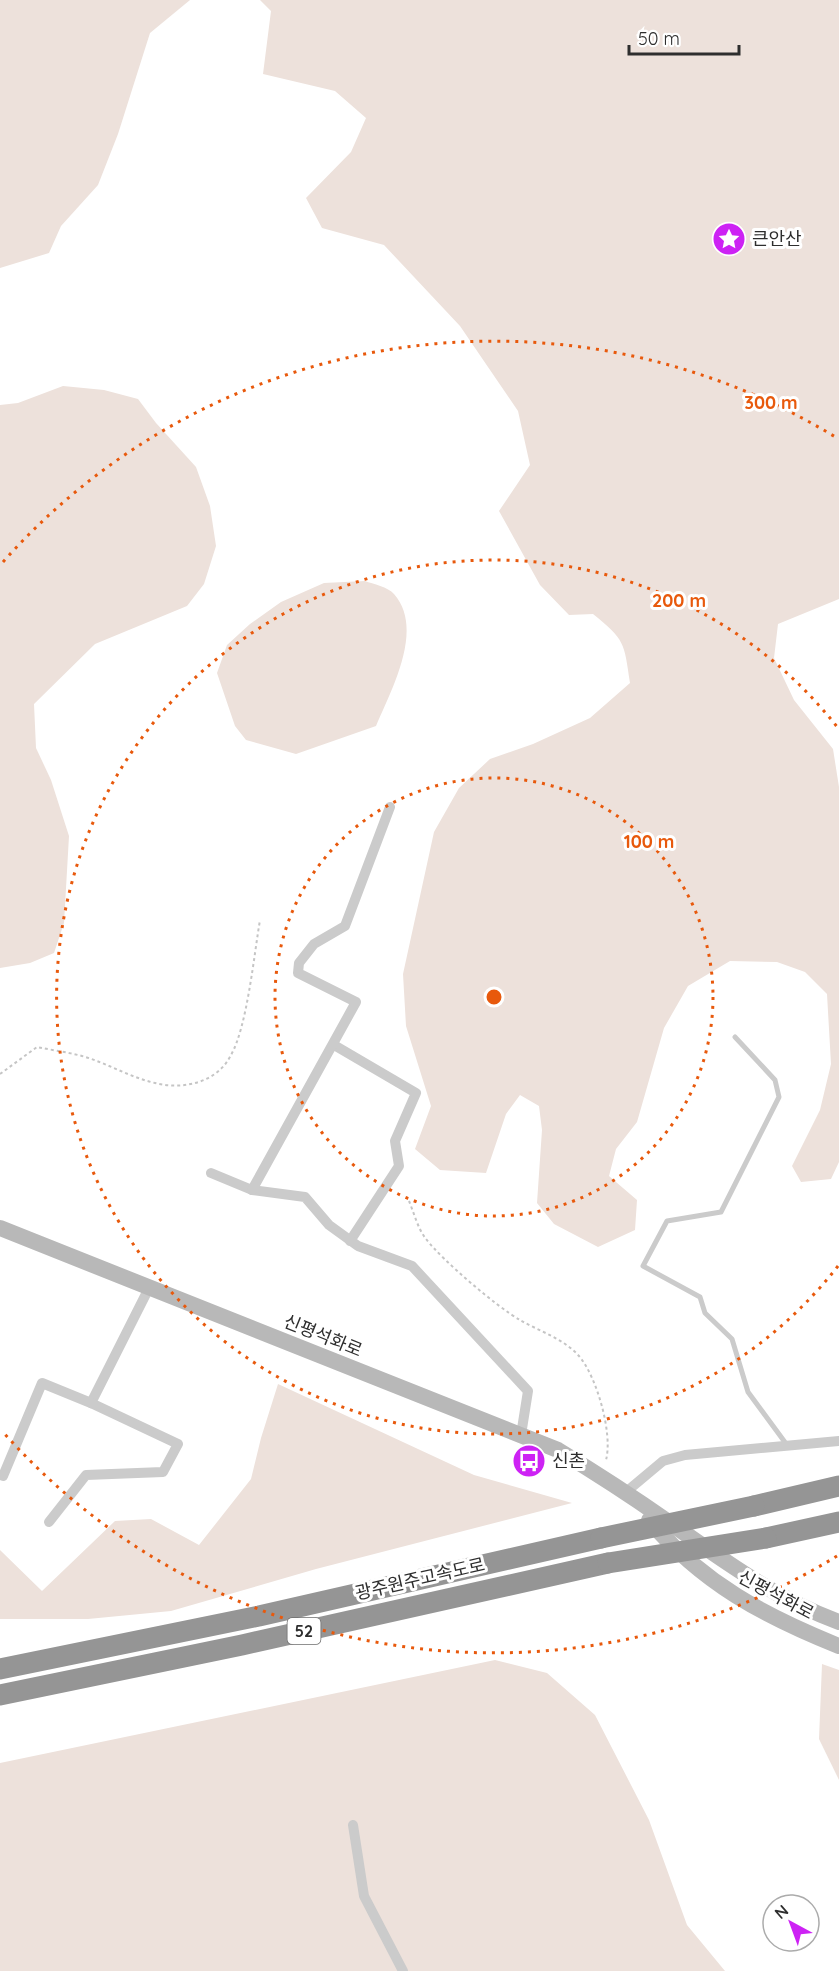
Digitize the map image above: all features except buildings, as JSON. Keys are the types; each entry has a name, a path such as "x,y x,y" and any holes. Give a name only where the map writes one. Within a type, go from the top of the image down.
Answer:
{"highway":[{"name":"광주원주고속도로","path":"0,1669 259,1616 839,1486"},
{"name":"광주원주고속도로","path":"0,1695 242,1645 608,1563 766,1538 839,1522"},
{"path":"793,1532 839,1529"}],"main road":[{"name":"신평석화로","path":"0,1228 558,1450 626,1492 750,1579 800,1608 839,1622"},
{"name":"신평석화로","path":"626,1492 666,1541 728,1594 798,1630 839,1646"}],"street":[{"path":"252,1190 356,1002 298,973 299,963 314,944 345,926 390,807"},
{"path":"334,1045 416,1093 395,1141 399,1166 350,1241"},
{"path":"211,1173 252,1190 305,1197 329,1225 350,1241 412,1266 528,1391 521,1435"},
{"path":"91,1403 150,1288"},
{"path":"3,1476 42,1383 91,1403 178,1444 164,1472 86,1475 49,1522"},
{"path":"626,1492 663,1461 685,1455 839,1441"},
{"path":"353,1825 364,1896 403,1971"}],"lane":[{"path":"735,1037 775,1080 779,1096 721,1212 667,1221 643,1266 700,1297 705,1313 732,1339 747,1392 788,1446"}],"path":[{"path":"0,1074 37,1047 83,1056 118,1072 157,1084 186,1087 215,1074 231,1056 242,1020 260,920"},
{"path":"409,1202 425,1238 452,1265 518,1319 552,1336 579,1355 591,1377 602,1411 609,1448 606,1463"}],"shaded area":[{"path":"0,0 190,0 150,33 118,134 98,185 61,226 49,253 0,268"},
{"path":"260,0 839,0 839,599 778,624 774,658 794,700 833,749 839,787 839,1162 831,1179 801,1182 792,1166 820,1110 831,1064 827,994 805,972 777,962 730,961 688,986 664,1028 637,1122 616,1149 609,1176 637,1200 635,1230 598,1247 554,1224 537,1203 542,1130 539,1106 520,1095 506,1114 486,1173 440,1170 415,1149 431,1106 406,1026 403,974 434,832 459,788 490,759 533,744 590,718 630,683 624,650 617,636 593,614 569,615 540,585 499,511 530,465 518,411 460,326 384,245 322,228 306,198 351,152 366,118 335,91 263,74 271,11"},
{"path":"63,386 104,390 138,399 156,423 196,467 210,506 216,546 204,584 187,606 95,644 34,704 36,748 51,780 69,836 64,923 54,953 30,963 0,968 0,405 18,403"},
{"path":"365,581 394,594 403,608 406,624 406,642 402,660 376,726 296,754 246,740 235,726 217,673 227,645 250,624 281,602 324,583"},
{"path":"278,1384 474,1475 572,1503 316,1569 171,1611 88,1619 0,1619 0,1550 42,1591 115,1521 151,1519 199,1545 251,1479"},
{"path":"495,1660 547,1673 595,1715 649,1820 687,1925 725,1971 0,1971 0,1763"},
{"path":"822,1664 839,1670 839,1780 819,1739"}],"place":[{"name":"큰안산","path":"729,239"},
{"name":"신촌","path":"529,1461"}]}
